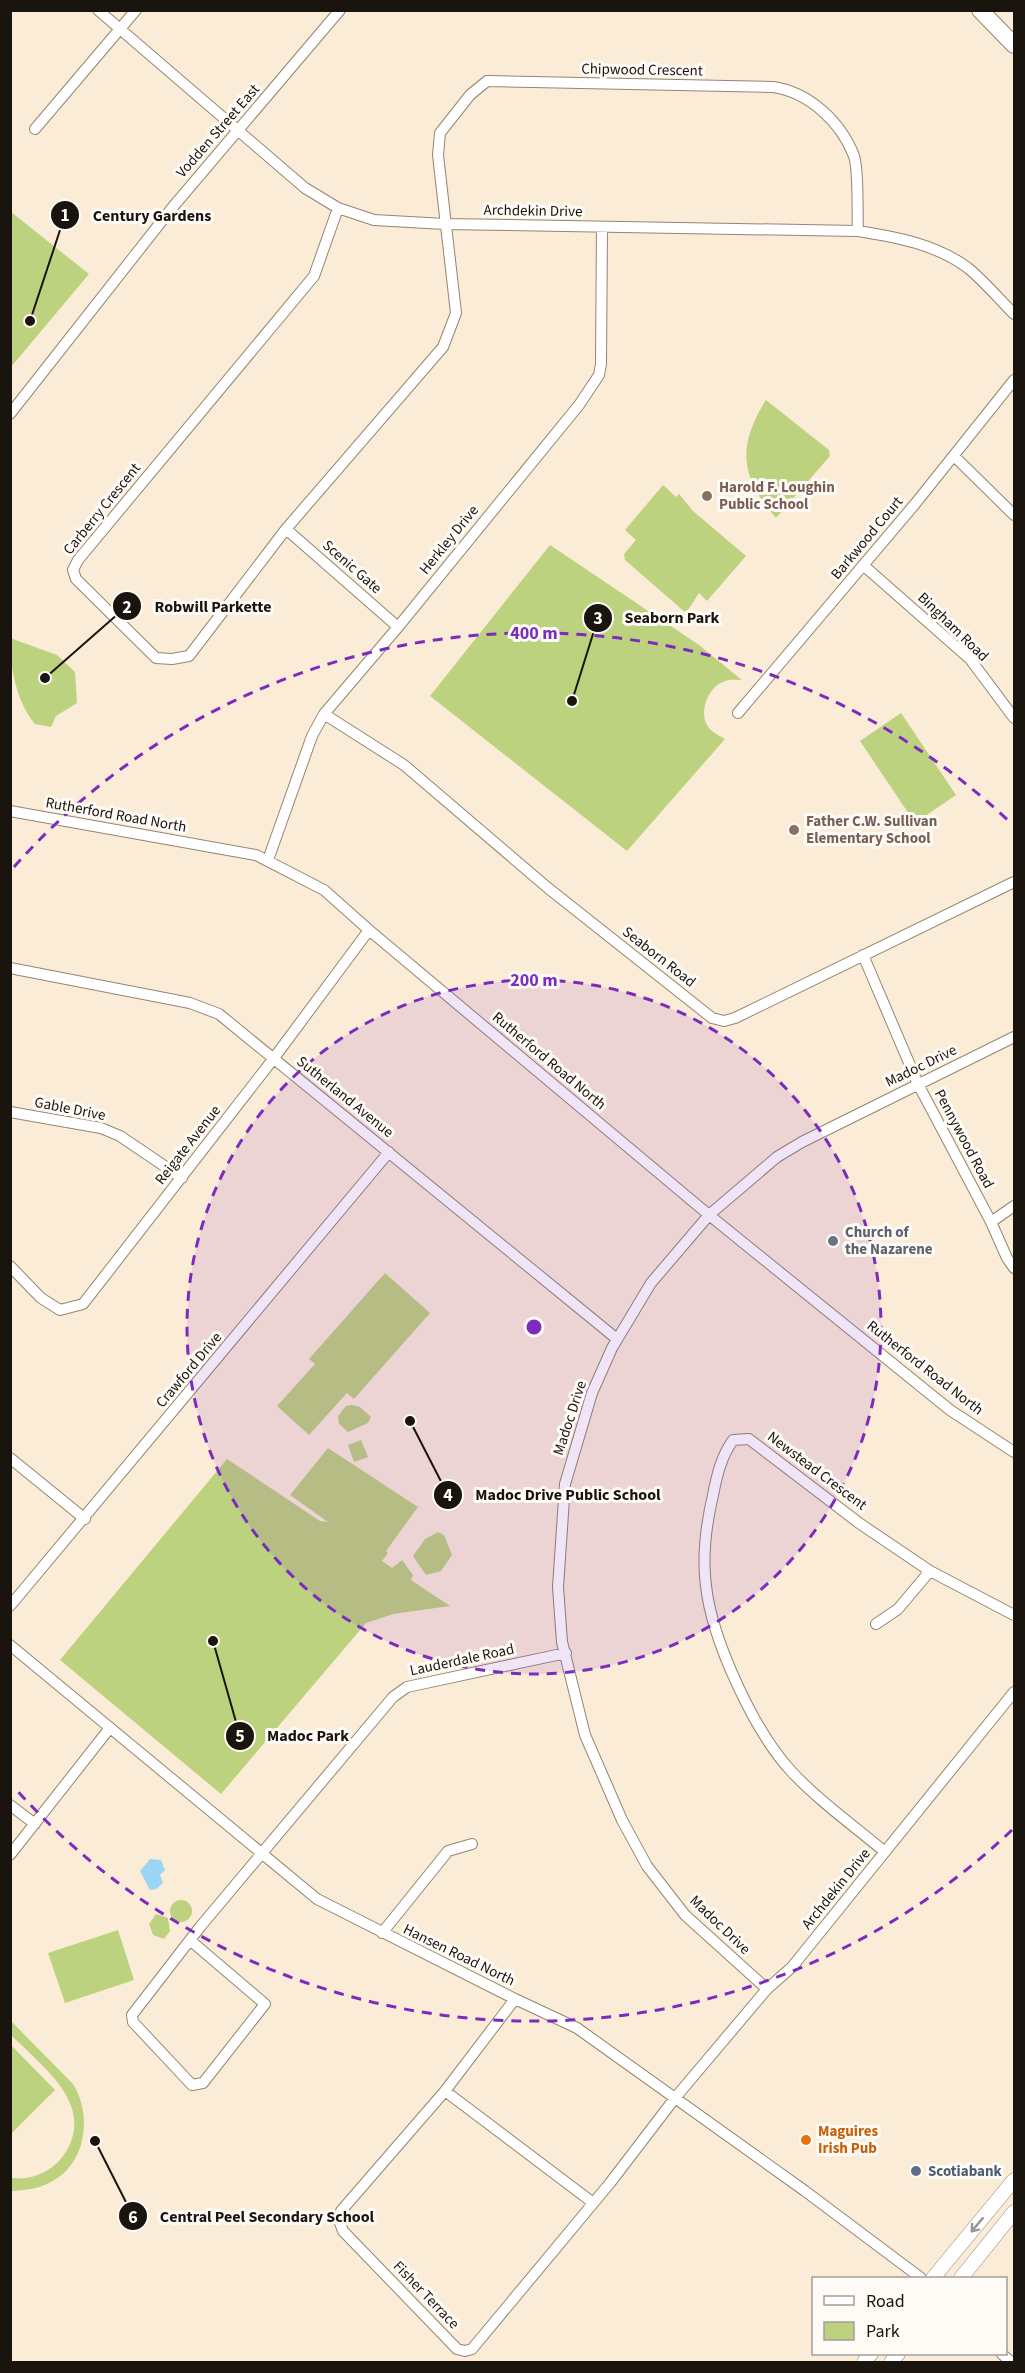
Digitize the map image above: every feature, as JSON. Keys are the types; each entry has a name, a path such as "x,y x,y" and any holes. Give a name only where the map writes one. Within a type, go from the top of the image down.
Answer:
{"highway":[{"path":"980,10 1014,45"}],"main road":[{"path":"934,2277 1014,2180"},
{"path":"961,2277 1014,2212"}],"street":[{"name":"Archdekin Drive","path":"98,10 305,188 338,208 374,220 444,225 858,231 895,237 928,246 967,267 1014,314"},
{"path":"35,129 136,10"},
{"name":"Vodden Street East","path":"10,414 172,207 340,10"},
{"name":"Chipwood Crescent","path":"444,225 438,155 440,132 470,94 488,81 497,81 773,87 790,90 810,100 823,112 844,136 855,158 858,231"},
{"name":"Carberry Crescent","path":"338,208 314,276 78,560 73,570 76,579 156,658 189,656 286,529 443,347 456,313 444,225"},
{"name":"Herkley Drive","path":"268,860 312,736 324,714 579,405 599,375 602,344 602,227"},
{"name":"Barkwood Court","path":"738,712 954,456 1014,380"},
{"path":"954,456 1014,514"},
{"name":"Scenic Gate","path":"286,529 398,627"},
{"name":"Bingham Road","path":"863,565 969,659 1014,718"},
{"name":"Seaborn Road","path":"324,714 404,765 548,888 712,1018 724,1021 735,1018 1014,882"},
{"name":"Rutherford Road North","path":"10,811 255,855 324,890 709,1215 950,1410 1014,1452"},
{"name":"Reigate Avenue","path":"10,1266 50,1305 60,1310 83,1304 274,1058 369,930"},
{"name":"Pennywood Road","path":"863,955 918,1084 1014,1268"},
{"name":"Sutherland Avenue","path":"10,968 190,1003 219,1014 617,1339"},
{"name":"Madoc Drive","path":"767,1989 685,1915 647,1866 622,1820 585,1735 562,1642 558,1587 565,1484 592,1393 617,1339 651,1283 709,1215 777,1157 811,1137 1014,1037"},
{"name":"Gable Drive","path":"10,1112 101,1128 120,1136 182,1178"},
{"name":"Crawford Drive","path":"10,1606 85,1519 389,1152"},
{"path":"991,1222 1014,1206"},
{"name":"Newstead Crescent","path":"885,1852 791,1771 758,1724 718,1638 706,1586 706,1526 723,1454 733,1440 749,1439 859,1523 930,1571 1014,1615"},
{"path":"10,1458 85,1519"},
{"path":"876,1624 898,1609 930,1571"},
{"name":"Hansen Road North","path":"10,1645 317,1899 577,2028 805,2191 920,2277"},
{"name":"Lauderdale Road","path":"191,1941 265,2004 203,2083 197,2085 192,2085 133,2022 132,2015 200,1927 393,1697 407,1687 566,1653"},
{"name":"Archdekin Drive","path":"675,2098 767,1989 792,1967 1014,1692"},
{"path":"10,1856 110,1729"},
{"path":"10,1805 35,1824"},
{"path":"382,1933 448,1851 472,1844"},
{"name":"Fisher Terrace","path":"515,1999 445,2091 341,2211 339,2220 343,2231 457,2349 465,2351 472,2349 675,2098"},
{"path":"445,2091 592,2202"}],"green space":[{"path":"11,212 89,274 11,367"},
{"path":"766,400 829,450 830,456 776,518 755,489 749,475 747,461 750,432"},
{"path":"663,485 676,497 679,494 693,511 746,556 707,601 699,593 686,613 625,560 624,554 636,540 625,530"},
{"path":"550,545 699,645 742,680 723,682 710,693 705,705 704,717 711,731 725,739 627,851 430,696"},
{"path":"10,638 57,655 75,672 77,703 56,716 51,727 35,724 23,705 15,683"},
{"path":"901,713 956,795 915,823 860,741"},
{"path":"385,1273 430,1313 354,1399 347,1393 309,1435 277,1406 315,1364 309,1359"},
{"path":"346,1406 360,1407 371,1417 368,1423 348,1432 339,1424 338,1416"},
{"path":"361,1440 368,1457 354,1462 348,1445"},
{"path":"328,1448 418,1507 386,1551 388,1553 382,1561 392,1568 402,1560 413,1575 411,1580 450,1606 393,1614 366,1623 221,1794 60,1660 227,1459 320,1521 328,1522 290,1495"},
{"path":"438,1532 444,1535 452,1555 441,1571 426,1575 413,1556 425,1539"},
{"path":"181,1900 189,1903 192,1911 189,1919 181,1922 173,1919 170,1911 173,1903"},
{"path":"156,1914 168,1918 170,1931 164,1939 153,1935 149,1924"},
{"path":"118,1930 134,1980 65,2003 48,1953"},
{"path":"11,2021 73,2084 83,2111 84,2125 78,2153 61,2175 40,2187 12,2191 11,2178 36,2176 47,2171 60,2160 72,2139 74,2120 71,2106 55,2079 11,2035"},
{"path":"11,2045 55,2090 11,2134"}],"water":[{"path":"150,1859 161,1860 165,1870 160,1875 163,1883 156,1889 150,1890 140,1871"}],"place":[{"name":"Century Gardens","path":"30,321"},
{"name":"Harold F. Loughin Public School","path":"707,496"},
{"name":"Robwill Parkette","path":"45,678"},
{"name":"Seaborn Park","path":"572,701"},
{"name":"Father C.W. Sullivan Elementary School","path":"794,830"},
{"name":"Church of the Nazarene","path":"833,1241"},
{"name":"Madoc Drive Public School","path":"410,1421"},
{"name":"Madoc Park","path":"213,1641"},
{"name":"Maguires Irish Pub","path":"806,2140"},
{"name":"Central Peel Secondary School","path":"95,2141"},
{"name":"Scotiabank","path":"916,2171"}]}
